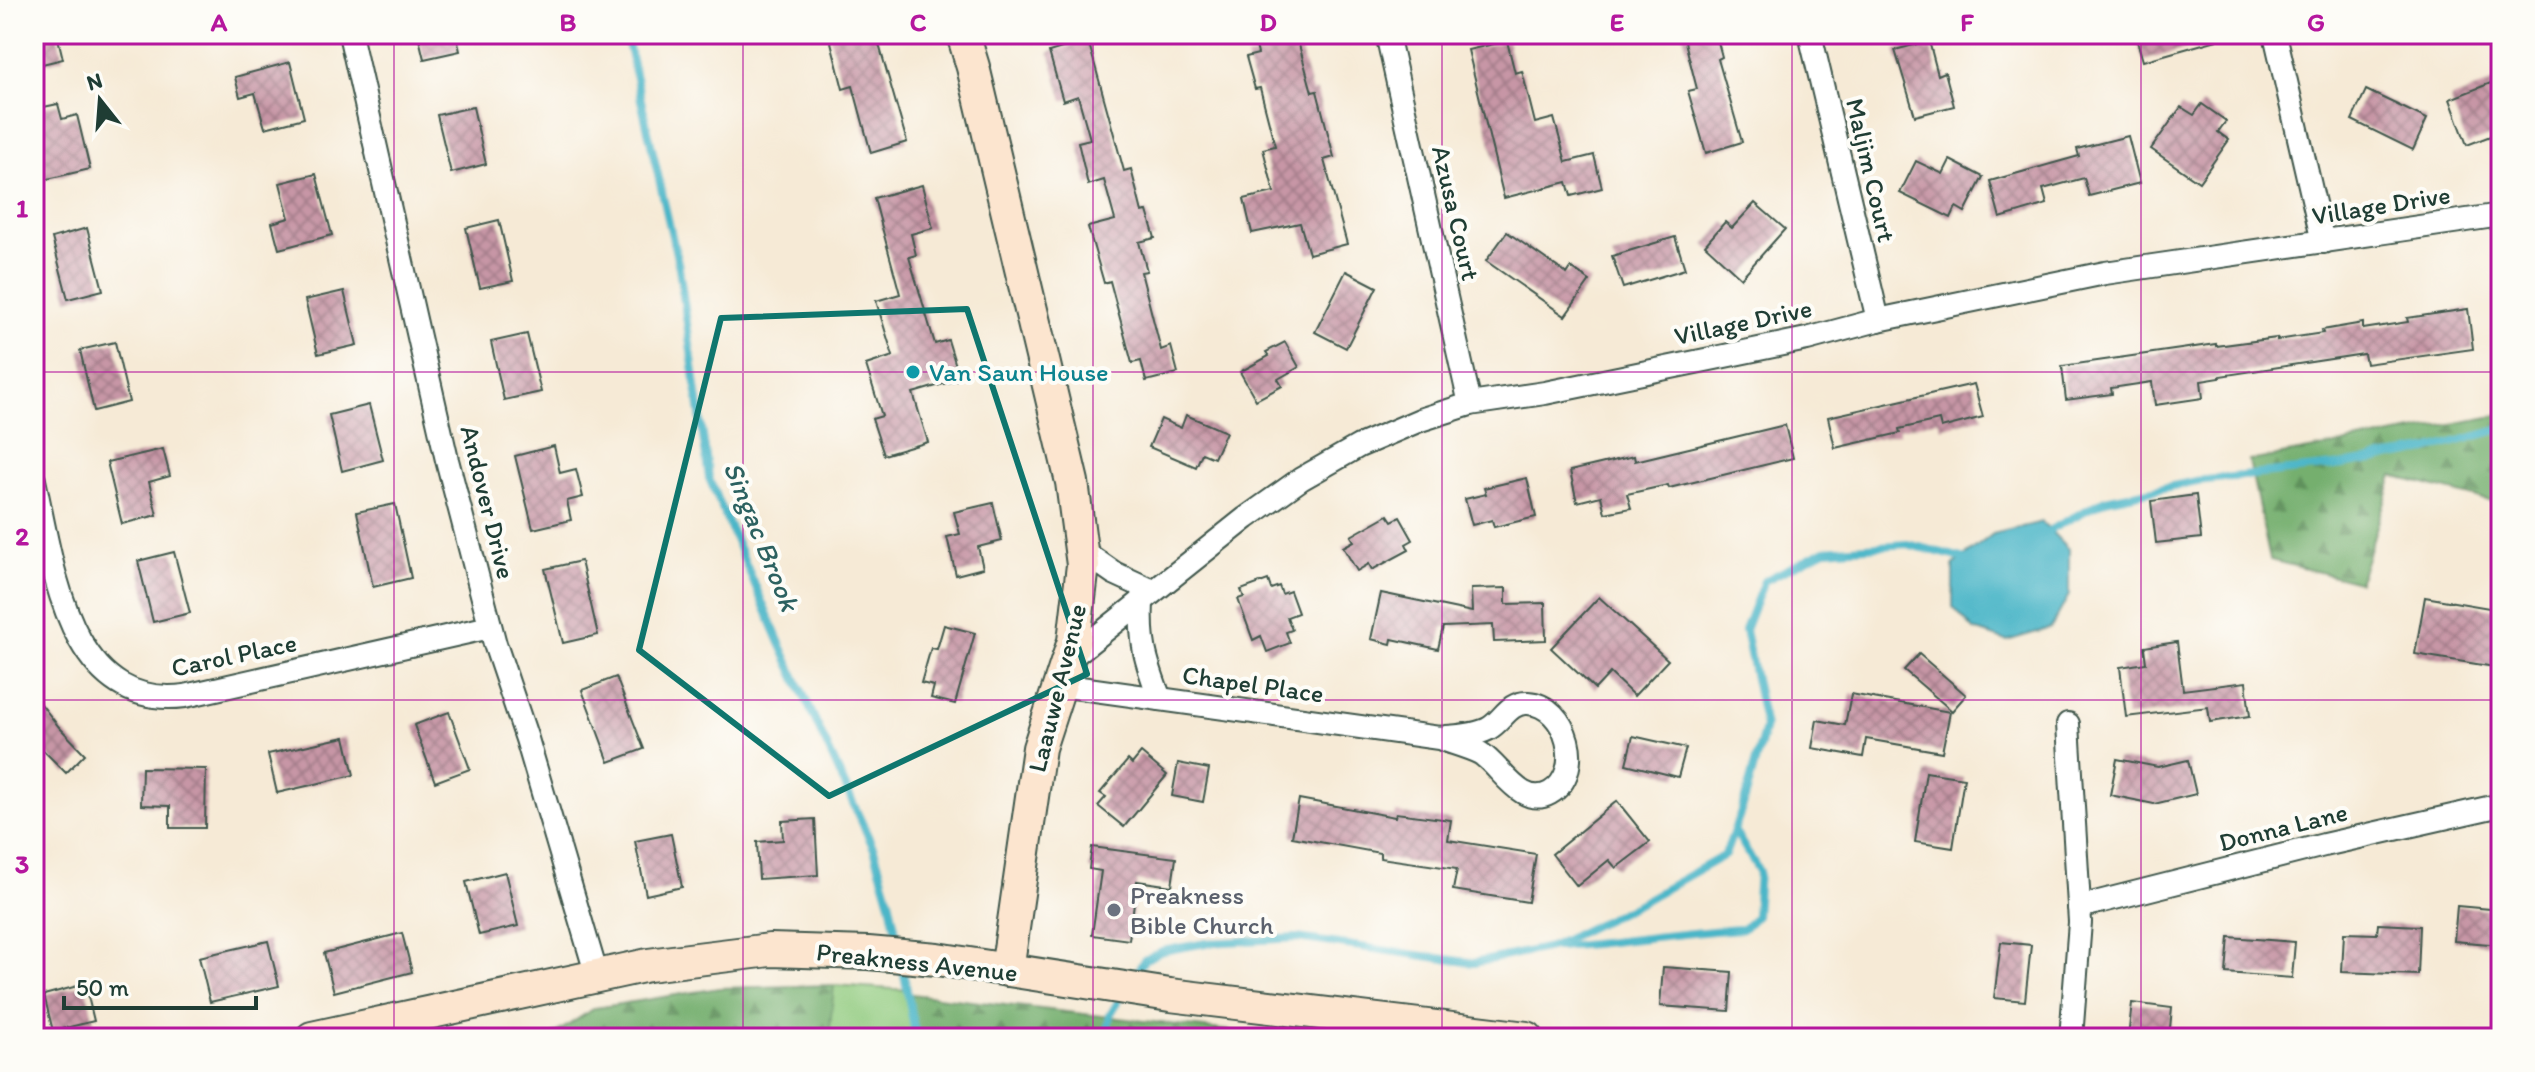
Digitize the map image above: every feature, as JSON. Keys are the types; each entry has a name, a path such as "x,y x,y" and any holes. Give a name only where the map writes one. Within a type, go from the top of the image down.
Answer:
{"main road":[{"name":"Laauwe Avenue","path":"963,34 1072,482 1081,550 1080,599 1064,673 1039,748 1007,970"},
{"name":"Preakness Avenue","path":"312,1038 648,965 770,950 900,956 1126,989 1527,1038"}],"street":[{"name":"Andover Drive","path":"350,34 447,460 490,627 597,976"},
{"name":"Azusa Court","path":"1387,34 1470,404"},
{"name":"Maljim Court","path":"1810,34 1878,320"},
{"path":"2275,34 2323,242"},
{"name":"Village Drive","path":"1064,673 1148,596 1246,518 1301,479 1359,446 1420,420 1470,404 1545,393 1807,339 1878,320 2105,273 2501,215"},
{"name":"Carol Place","path":"34,480 69,621 82,646 99,668 119,684 141,695 163,699 185,696 490,627"},
{"path":"1081,550 1148,596 1140,636 1160,699"},
{"name":"Chapel Place","path":"1064,673 1160,699 1439,738 1481,754 1518,789 1532,796 1546,795 1558,787 1569,764 1568,746 1562,728 1552,714 1538,705 1524,702 1510,707 1490,728 1478,733 1439,738"},
{"path":"2068,724 2079,907 2071,1038"},
{"name":"Donna Lane","path":"2079,907 2324,845 2501,805"}],"highlighted area":[{"path":"967,309 1087,674 829,796 639,650 721,318"}],"green space":[{"path":"2501,415 2501,504 2393,476 2359,582 2270,560 2249,461"},
{"path":"834,985 1264,1035 1264,1038 548,1038 595,1008 719,988"},
{"path":"834,985 907,990 916,1038 829,1038"}],"water":[{"path":"2042,522 2069,550 2069,595 2051,628 2007,641 1974,630 1953,607 1953,565 1993,534"}],"building":[{"path":"34,34 57,34 63,59 34,66"},
{"path":"418,34 456,34 460,51 424,59"},
{"path":"829,34 876,34 907,142 871,153 853,86 843,89"},
{"path":"1253,34 1296,34 1312,92 1317,91 1334,157 1324,160 1347,244 1309,254 1300,223 1252,233 1244,199 1274,192 1263,149 1275,146 1260,88 1255,89 1246,57 1258,54"},
{"path":"1683,34 1716,34 1722,57 1718,59 1742,142 1706,153 1688,91 1697,89"},
{"path":"2135,34 2217,34 2217,40 2143,61"},
{"path":"1088,40 1124,171 1131,169 1142,212 1147,211 1155,238 1139,242 1147,271 1141,272 1161,350 1171,346 1178,373 1146,381 1141,361 1132,363 1110,281 1104,283 1088,227 1115,220 1104,180 1088,185 1078,142 1090,139 1078,96 1063,101 1049,52"},
{"path":"1507,41 1515,73 1522,71 1535,123 1554,118 1566,162 1594,155 1602,188 1571,196 1567,182 1504,198 1468,50"},
{"path":"1929,41 1938,75 1945,72 1954,106 1915,116 1895,50"},
{"path":"290,62 304,118 265,128 255,93 240,97 235,77"},
{"path":"2501,79 2501,132 2467,145 2450,99"},
{"path":"2366,90 2427,119 2413,150 2352,120"},
{"path":"58,104 62,119 77,115 90,169 39,181 34,160 34,109"},
{"path":"2202,104 2226,121 2218,132 2229,140 2199,182 2151,149 2181,107 2194,115"},
{"path":"473,107 486,164 451,173 437,115"},
{"path":"2128,136 2140,183 2089,196 2084,178 2043,189 2047,204 2000,218 1990,181 2079,156 2077,149"},
{"path":"1950,160 1983,177 1965,212 1956,207 1951,218 1900,193 1916,161 1943,174"},
{"path":"316,174 332,235 279,249 272,223 289,218 280,183"},
{"name":"Van Saun House","path":"922,185 933,228 911,234 916,255 909,257 935,344 948,340 960,379 913,393 928,442 884,455 872,419 882,416 866,365 893,356 876,301 900,294 874,198"},
{"path":"1755,203 1785,229 1741,278 1705,245 1725,222 1732,228"},
{"path":"499,220 513,281 480,288 466,228"},
{"path":"87,228 103,290 68,299 52,238"},
{"path":"1507,232 1567,274 1571,268 1590,281 1565,316 1486,261"},
{"path":"1675,237 1685,269 1623,288 1612,256"},
{"path":"1346,271 1377,287 1346,348 1315,332"},
{"path":"344,291 357,345 318,354 305,300"},
{"path":"2468,309 2473,349 2366,364 2364,354 2220,376 2201,381 2203,398 2155,405 2152,382 2111,388 2112,394 2066,400 2062,366 2216,344 2277,340 2363,323 2363,329 2408,322 2407,318"},
{"path":"527,334 541,392 504,400 491,342"},
{"path":"115,342 129,402 94,411 80,350"},
{"path":"1285,342 1299,367 1278,379 1282,386 1256,400 1240,372 1269,356 1266,352"},
{"path":"1974,384 1983,417 1941,428 1939,420 1899,429 1900,433 1835,448 1828,417"},
{"path":"369,405 383,460 342,471 329,415"},
{"path":"1186,415 1226,432 1214,458 1202,453 1196,467 1149,447 1161,419 1181,428"},
{"path":"1785,425 1793,458 1669,488 1668,485 1627,494 1631,508 1605,513 1601,496 1577,502 1570,471 1634,456 1635,461"},
{"path":"554,446 560,473 576,469 583,497 567,501 571,520 533,529 515,456"},
{"path":"163,449 170,476 149,482 157,515 122,524 107,462"},
{"path":"1527,478 1536,517 1494,527 1492,520 1472,525 1465,499 1486,494 1484,488"},
{"path":"2196,495 2201,538 2156,543 2151,501"},
{"path":"993,503 1002,541 978,547 983,568 956,575 947,537 960,534 954,512"},
{"path":"395,504 411,578 373,587 357,512"},
{"path":"1388,515 1392,521 1400,517 1413,540 1406,544 1409,550 1372,570 1369,564 1357,571 1343,547 1354,541 1351,536"},
{"path":"174,552 190,613 153,622 138,561"},
{"path":"581,561 598,635 563,643 545,569"},
{"path":"1268,580 1271,589 1279,586 1282,594 1290,591 1298,613 1287,617 1292,630 1286,632 1290,643 1267,652 1261,636 1253,640 1238,599 1244,597 1241,590"},
{"path":"1506,588 1506,604 1545,603 1546,640 1494,642 1493,625 1443,627 1438,649 1392,639 1391,644 1371,639 1381,593 1472,612 1471,589"},
{"path":"1599,597 1668,660 1634,696 1610,673 1595,689 1551,648"},
{"path":"2425,597 2501,610 2501,668 2415,654"},
{"path":"944,625 975,633 955,704 931,698 934,686 921,683 931,648 937,649"},
{"path":"2177,642 2183,690 2246,682 2250,716 2210,722 2208,707 2126,717 2120,667 2146,663 2144,647"},
{"path":"1919,654 1966,695 1952,711 1904,670"},
{"path":"616,677 644,749 609,762 582,690"},
{"path":"1851,694 1950,712 1942,752 1866,739 1863,757 1812,748 1817,720 1845,725"},
{"path":"34,695 85,754 66,773 34,741"},
{"path":"449,712 470,769 435,782 414,725"},
{"path":"1633,736 1686,748 1678,777 1626,764"},
{"path":"345,737 354,775 277,793 268,754"},
{"path":"1141,753 1167,775 1124,827 1098,806 1106,797 1100,793 1128,760 1132,764"},
{"path":"2117,759 2158,767 2188,760 2196,794 2154,804 2110,795"},
{"path":"1178,763 1209,769 1203,802 1172,796"},
{"path":"142,768 206,769 205,828 170,828 170,806 141,805"},
{"path":"1926,772 1964,778 1953,848 1915,842"},
{"path":"1299,799 1395,817 1396,813 1451,820 1448,840 1536,854 1528,902 1453,890 1457,869 1380,858 1380,853 1292,837"},
{"path":"1617,801 1650,842 1616,868 1609,860 1577,886 1552,854"},
{"path":"815,819 818,875 759,879 757,842 783,840 782,821"},
{"path":"671,834 682,887 646,895 635,841"},
{"name":"Preakness Bible Church","path":"1092,847 1176,858 1172,886 1137,881 1129,940 1092,935 1101,871 1089,869"},
{"path":"505,872 518,926 479,935 466,882"},
{"path":"2457,906 2501,910 2501,945 2454,941"},
{"path":"2378,924 2420,926 2418,975 2342,972 2344,933 2377,934"},
{"path":"402,933 412,972 334,992 324,953"},
{"path":"2229,937 2295,942 2292,978 2226,973"},
{"path":"268,941 279,986 210,1002 199,957"},
{"path":"2001,942 2031,945 2025,1001 1994,998"},
{"path":"1663,967 1732,972 1729,1011 1660,1006"},
{"path":"85,984 94,1021 53,1031 44,995"},
{"path":"2132,1003 2172,1008 2169,1038 2128,1038"}],"waterway":[{"name":"Singac Brook","path":"626,34 679,267 709,478 874,849 899,947"},
{"path":"2050,530 2105,500 2197,481 2343,465 2427,450 2501,429"},
{"path":"1132,980 1144,960 1162,951 1206,943 1297,938 1474,963 1550,947 1638,904 1725,855 1744,803 1765,727 1745,630 1764,581 1825,550 1907,544 1962,558"},
{"path":"1556,947 1743,929 1756,916 1759,871 1734,830"},
{"name":"Singac Brook","path":"902,964 916,1038"},
{"path":"1106,1038 1110,1015 1122,995"}],"place":[{"name":"Van Saun House","path":"913,372"},
{"name":"Preakness Bible Church","path":"1114,910"}]}
